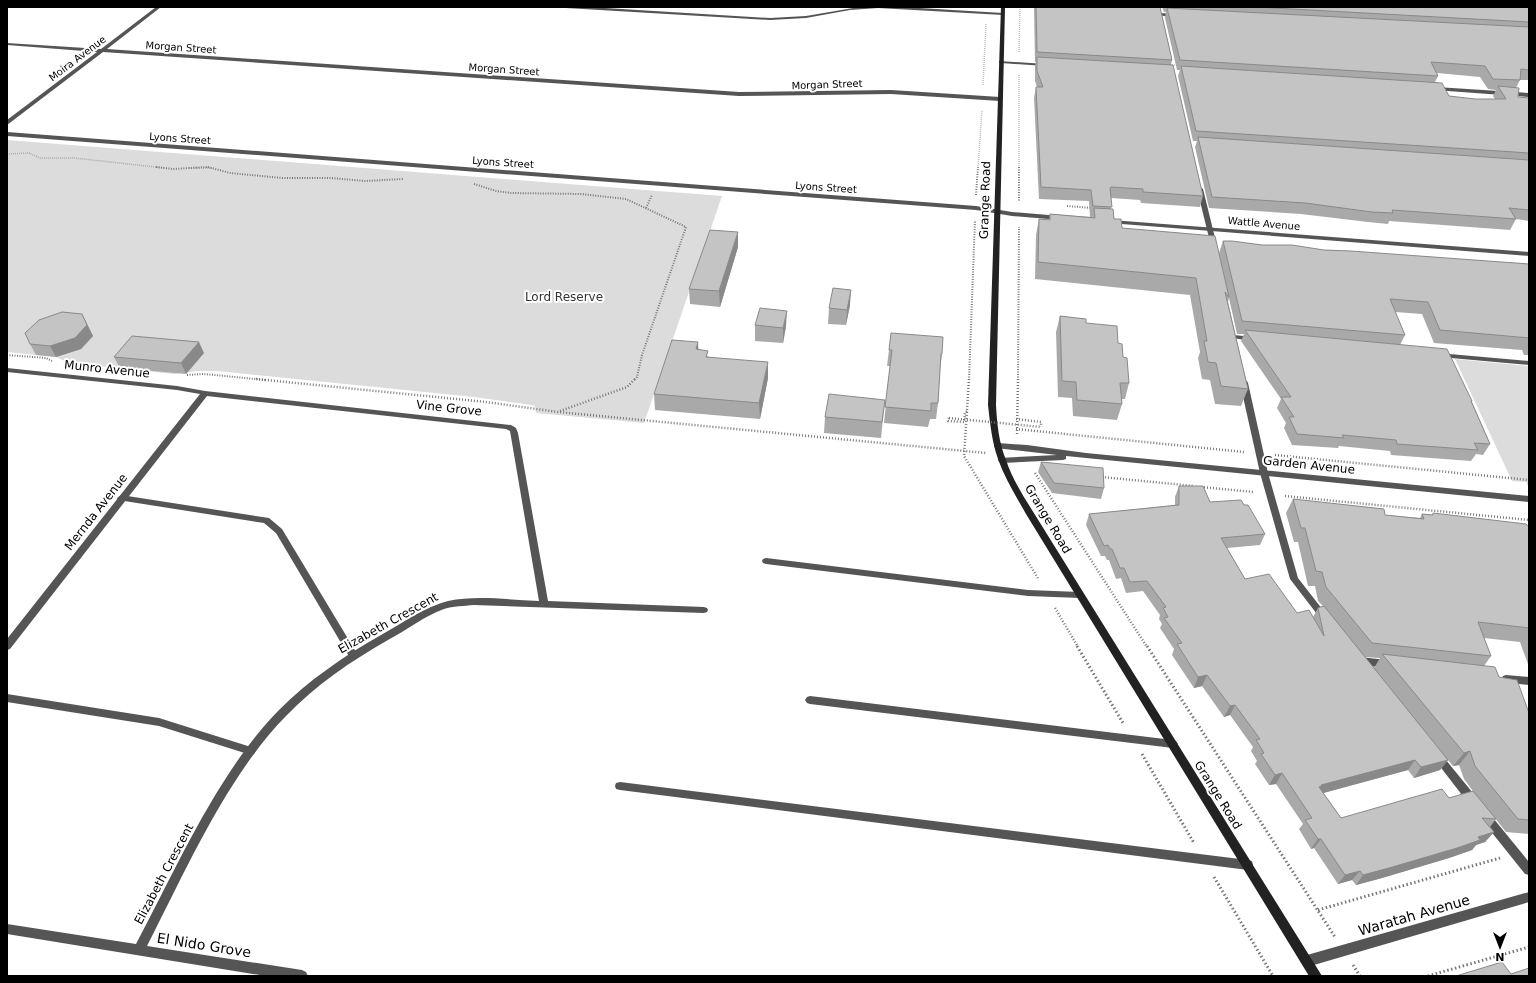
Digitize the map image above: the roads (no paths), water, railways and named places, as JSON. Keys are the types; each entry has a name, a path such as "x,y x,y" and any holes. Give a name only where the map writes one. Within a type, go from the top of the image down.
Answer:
{"main road":[{"name":"Grange Road","path":"1003,10 992,405 994,428 1001,457 1005,469 1029,512 1316,976"}],"street":[{"name":"Moira Avenue","path":"7,123 158,7"},
{"path":"566,7 770,19 806,17 843,10 878,7 986,13 1003,10"},
{"path":"1159,7 1162,20"},
{"path":"1161,14 1184,16"},
{"name":"Morgan Street","path":"7,44 744,94 891,92 1000,99"},
{"path":"1002,62 1050,65"},
{"path":"1426,89 1529,95"},
{"name":"Lyons Street","path":"7,134 976,208 997,211"},
{"path":"1198,180 1216,256"},
{"path":"997,211 1064,218"},
{"name":"Wattle Avenue","path":"1103,221 1529,254"},
{"path":"1235,345 1233,333 1257,339"},
{"path":"1436,354 1529,362"},
{"name":"Munro Avenue","path":"7,370 177,388 205,393"},
{"path":"1242,376 1264,473 1294,579 1331,626"},
{"name":"Mernda Avenue","path":"7,646 205,393"},
{"name":"Vine Grove","path":"205,393 508,427 514,433 544,605"},
{"name":"Garden Avenue","path":"998,446 1027,448 1086,456 1529,499"},
{"name":"Garden Avenue","path":"1001,457 1029,458 1086,456"},
{"path":"122,498 266,520 273,524 353,655"},
{"path":"766,561 1028,593 1080,595"},
{"name":"Elizabeth Crescent","path":"139,950 207,823 251,751 270,727 291,705 353,655 427,614 441,607 455,603 474,602 704,610"},
{"path":"1370,673 1357,658 1398,666"},
{"path":"1498,678 1529,681"},
{"path":"7,698 159,722 251,751"},
{"path":"810,700 1172,744"},
{"path":"1433,752 1529,870"},
{"path":"620,786 1248,866"},
{"name":"Waratah Avenue","path":"1307,961 1529,897"},
{"name":"El Nido Grove","path":"7,928 302,976"}],"park label":[{"name":"Lord Reserve","path":"564,297"}]}
